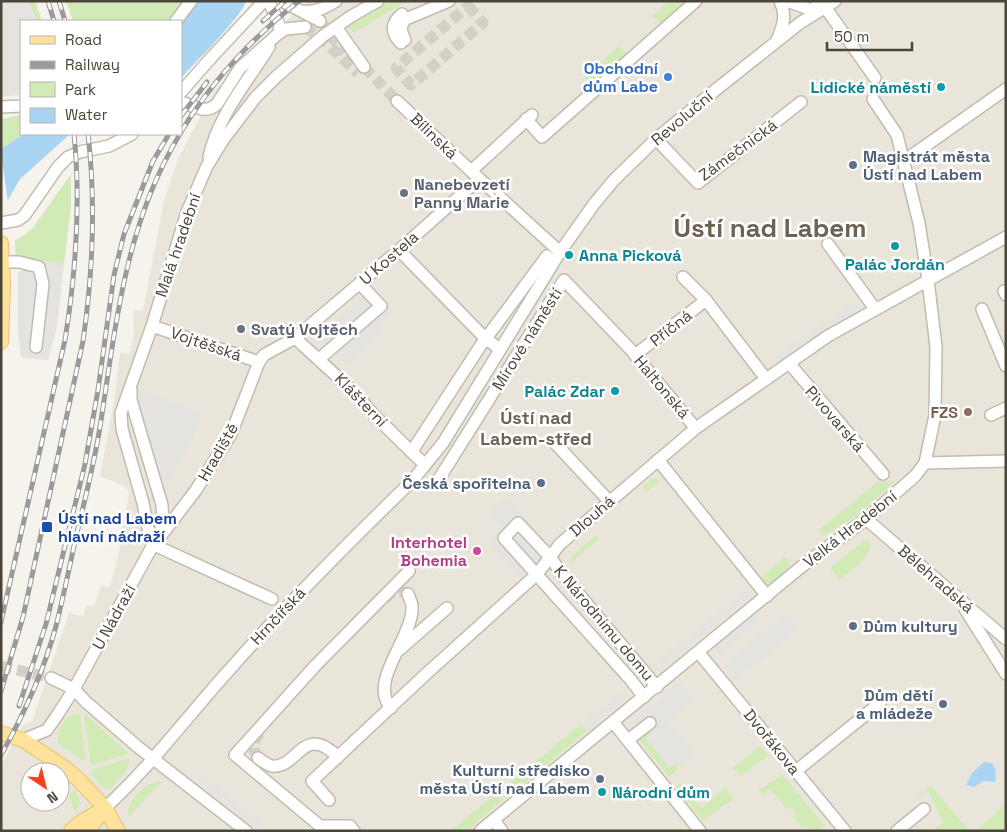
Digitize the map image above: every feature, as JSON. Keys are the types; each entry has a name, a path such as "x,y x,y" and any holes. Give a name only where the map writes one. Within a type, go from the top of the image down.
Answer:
{"main road":[{"path":"1,243 4,284 1,342"},
{"path":"1,733 23,740 65,768 105,808 118,831"},
{"path":"71,831 81,822 105,808"},
{"path":"88,831 105,808"}],"street":[{"path":"177,20 192,1"},
{"path":"182,91 264,1"},
{"path":"269,1 280,27 276,36"},
{"path":"282,1 320,21"},
{"path":"302,11 310,12 322,9 336,1"},
{"name":"Malá hradební","path":"152,326 187,212 207,166 223,140 255,98 297,57 336,27 378,1"},
{"path":"434,1 400,15 395,20 392,27 401,40 401,24 406,19 449,1"},
{"name":"U Kostela","path":"295,338 399,250 475,175 529,117 542,137 696,1"},
{"path":"776,42 782,27 784,14 780,1"},
{"path":"788,1 823,5 875,78"},
{"name":"Revoluční","path":"560,252 594,204 614,180 656,140 823,5"},
{"path":"182,102 205,110 214,106 240,68 276,36 286,29 305,27"},
{"path":"336,27 364,67"},
{"name":"Malá hradební","path":"207,166 212,144 221,123 276,36"},
{"path":"904,161 1006,89"},
{"name":"Velká Hradební","path":"480,831 699,653 801,567 866,519 915,476 925,463 935,415 936,347 928,280 919,223 897,135 874,99"},
{"name":"Bílinská","path":"397,101 560,252"},
{"name":"Zámečnická","path":"656,140 698,184 801,102"},
{"path":"1,107 20,106"},
{"path":"1,223 18,220 24,216 58,167 68,157 80,152 109,146 130,135"},
{"name":"Dlouhá","path":"329,800 312,781 537,574 560,544 696,428 828,336 1006,237"},
{"path":"828,244 875,309"},
{"path":"399,250 486,339 499,349"},
{"name":"Mírové náměstí","path":"412,481 443,443 560,252"},
{"path":"414,448 486,339 547,256"},
{"path":"3,262 19,262 39,268 43,284 36,348"},
{"path":"683,277 706,300 766,379"},
{"name":"Mírové náměstí","path":"439,479 564,280 633,352"},
{"path":"319,359 381,306 360,284"},
{"name":"Příčná","path":"633,352 706,300"},
{"path":"982,309 1006,366"},
{"path":"152,326 121,413 122,429 143,503 148,533 154,545 272,599"},
{"name":"Vojtěšská","path":"152,326 259,362"},
{"path":"259,362 264,355 295,338"},
{"name":"Klášterní","path":"295,338 354,392 425,465"},
{"name":"Haltonská","path":"633,352 693,425"},
{"name":"Hradiště","path":"154,545 196,490 231,434 259,362"},
{"name":"Pivovarská","path":"789,363 883,474"},
{"name":"U Nádraží","path":"23,740 47,730 74,689 154,545 162,522 162,505 131,400 130,388"},
{"path":"991,415 1006,408"},
{"path":"554,442 609,501"},
{"path":"658,460 767,596"},
{"path":"925,463 1006,461"},
{"name":"Hrnčířská","path":"105,808 154,759 225,674 280,613 412,481"},
{"name":"Bělehradská","path":"866,519 1006,639"},
{"name":"K Národnímu domu","path":"644,697 504,538 518,523 551,558 560,573 657,687"},
{"path":"354,831 350,826 320,826 236,755 315,666 409,571"},
{"path":"391,708 386,702 383,693 386,678 410,619 412,605 408,594"},
{"path":"957,597 1006,674"},
{"path":"396,652 446,608"},
{"name":"Dvořákova","path":"699,653 845,831"},
{"path":"51,678 74,689 86,702 154,759 246,831"},
{"path":"796,771 880,703"},
{"path":"613,722 700,831"},
{"path":"628,740 650,723"},
{"path":"258,758 270,766 276,766 284,763 302,748 312,744 318,744 330,749 338,757"},
{"path":"896,831 924,809"},
{"path":"494,820 502,831"}],"shaded area":[{"path":"1,1 29,1 36,20 20,20 20,95 1,97"},
{"path":"309,1 1006,1 1006,831 1,831 1,766 23,725 32,721 69,613 83,616 86,605 94,607 101,585 109,587 112,579 122,539 120,538 129,495 127,489 122,485 100,477 114,401 120,353 130,354 134,333 133,310 143,311 164,201 178,159 214,91 260,43"},
{"path":"27,259 64,264 57,326 48,360 21,358 18,331 18,273 27,267"},
{"path":"373,290 392,311 376,325 382,333 347,365 318,336"},
{"path":"853,303 866,307 783,363 773,359"},
{"path":"140,390 203,413 191,443 167,484 156,472 136,402"},
{"path":"507,496 553,548 520,578 487,541 501,528 488,514"},
{"path":"748,589 752,595 663,666 658,661"},
{"path":"786,613 799,628 736,681 723,665"},
{"path":"755,614 761,620 720,655 714,648"},
{"path":"680,682 694,700 668,721 695,754 680,766 676,763 670,768 646,739 651,735 651,732 649,731 643,735 631,720"},
{"path":"619,693 624,700 587,731 581,724"},
{"path":"201,775 272,831 261,831 197,780"}],"green space":[{"path":"29,1 35,1 42,20 36,20"},
{"path":"66,1 184,1 169,20 73,20"},
{"path":"391,1 407,1 357,31 353,32 348,27"},
{"path":"669,1 686,1 661,24 653,16"},
{"path":"619,46 627,54 592,85 584,77"},
{"path":"20,115 20,135 22,135 1,149 1,119"},
{"path":"71,174 71,206 64,264 27,259 16,261 15,241 32,229"},
{"path":"653,478 660,480 646,492 642,487"},
{"path":"895,481 858,515 823,536 818,531 877,482"},
{"path":"596,535 599,539 569,564 572,556"},
{"path":"865,540 870,542 870,548 865,558 840,580 830,568"},
{"path":"785,557 789,563 783,574 776,580 764,584 759,579"},
{"path":"77,713 80,714 85,759 83,761 58,743 57,739 65,720"},
{"path":"85,714 128,753 91,766"},
{"path":"581,724 587,731 516,790 510,783"},
{"path":"649,731 651,733 646,738 670,767 676,763 680,766 669,777 639,739"},
{"path":"760,746 768,755 741,776 733,768"},
{"path":"130,758 125,772 110,789 104,788 90,773 98,768"},
{"path":"782,774 825,826 819,831 810,831 806,826 802,828 793,817 796,813 791,808 787,810 772,791 770,790 764,795 758,791"},
{"path":"162,782 128,817 128,811 133,798 143,788"},
{"path":"680,782 701,808 725,788 734,798 703,821 676,786"},
{"path":"931,786 969,831 932,831 944,822 927,791 903,810"},
{"path":"75,789 80,801 77,812 73,809 70,794"},
{"path":"498,792 503,800 466,831 450,831"},
{"path":"1006,804 1006,831 975,831"}],"water":[{"path":"198,1 246,1 228,28 182,77 182,25"},
{"path":"22,135 69,135 20,179 1,212 1,149"},
{"path":"984,762 992,763 996,771 995,782 984,781 974,787 966,785 972,773"}],"pier":[{"path":"1,154 8,202 1,212"}],"tunnel":[{"path":"468,6 483,23 411,85 396,68 468,6"},
{"path":"320,21 344,53"},
{"path":"305,27 323,40 358,73"},
{"path":"364,67 397,101"},
{"path":"385,599 390,594 396,592 408,594"},
{"path":"1,666 51,678"},
{"path":"258,758 254,747 263,729"}],"tram line":[{"path":"492,191 498,197"}],"railway":[{"path":"48,1 54,20"},
{"path":"59,1 65,20"},
{"path":"263,21 285,1"},
{"path":"182,130 206,95 234,61 265,30 299,1"},
{"path":"182,115 207,82"},
{"path":"1,622 65,340 69,314 75,263 77,212 74,135"},
{"path":"1,691 23,617 83,341 89,289 93,212 88,135"},
{"path":"19,706 46,624 85,464 98,390 114,275 124,234 153,161 168,135"},
{"path":"1,755 33,692 56,626 95,456 125,276 147,203 161,168 179,135"}],"place":[{"name":"Obchodní dům Labe","path":"668,77"},
{"name":"Lidické náměstí","path":"941,87"},
{"name":"Magistrát města Ústí nad Labem","path":"853,165"},
{"name":"Nanebevzetí Panny Marie","path":"404,193"},
{"name":"Palác Jordán","path":"895,246"},
{"name":"Anna Picková","path":"569,255"},
{"name":"Svatý Vojtěch","path":"241,329"},
{"name":"Palác Zdar","path":"615,391"},
{"name":"FZS","path":"968,412"},
{"name":"Česká spořitelna","path":"541,483"},
{"name":"Ústí nad Labem hlavní nádraží","path":"47,527"},
{"name":"Interhotel Bohemia","path":"477,551"},
{"name":"Dům kultury","path":"853,626"},
{"name":"Dům dětí a mládeže","path":"943,704"},
{"name":"Kulturní středisko města Ústí nad Labem","path":"600,779"},
{"name":"Národní dům","path":"602,792"}],"district":[{"name":"Ústí nad Labem","path":"770,228"},
{"name":"Ústí nad Labem-střed","path":"536,427"}]}
